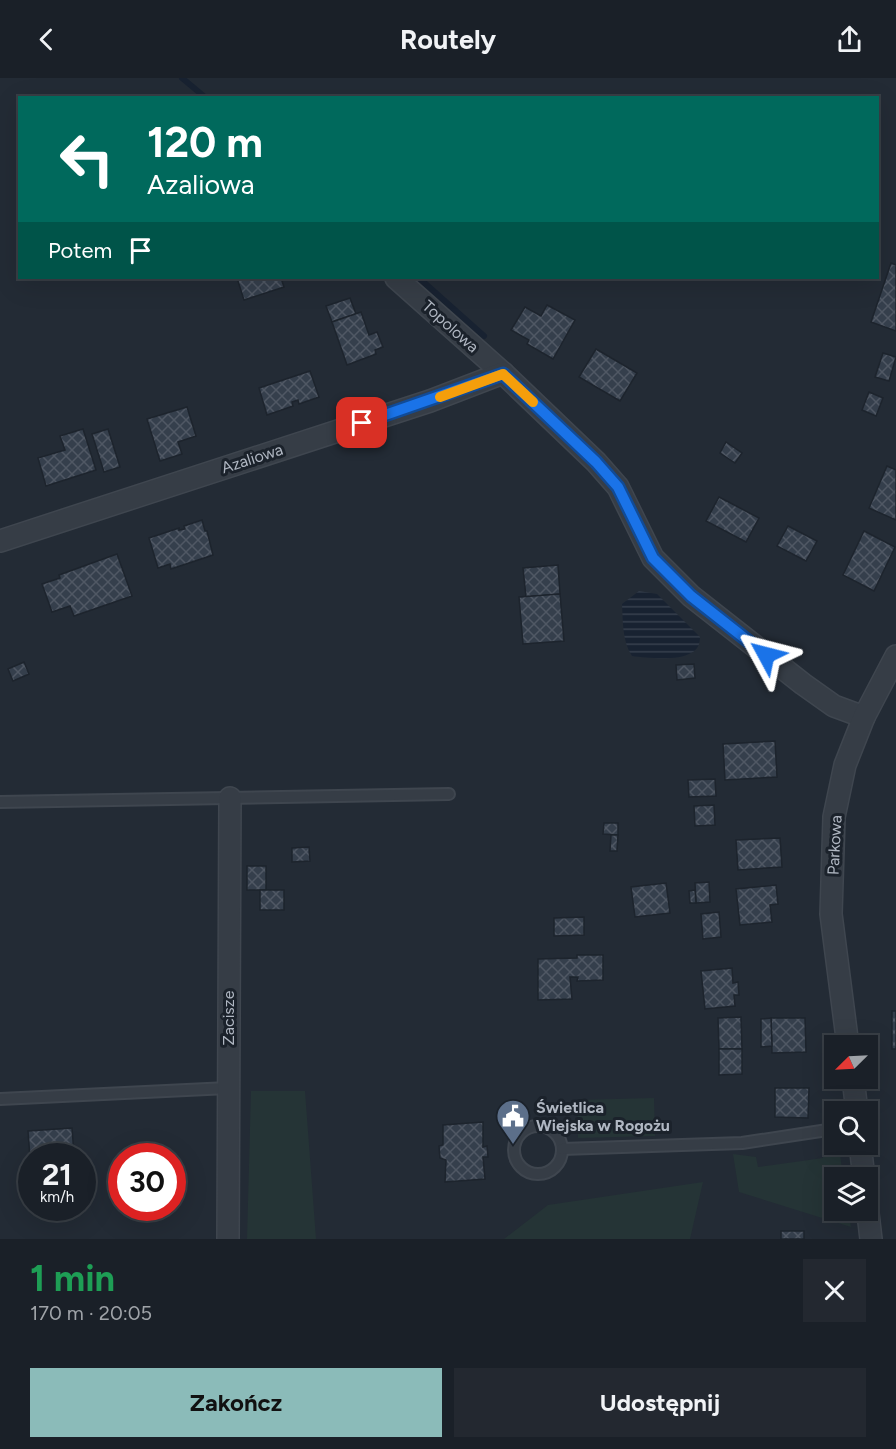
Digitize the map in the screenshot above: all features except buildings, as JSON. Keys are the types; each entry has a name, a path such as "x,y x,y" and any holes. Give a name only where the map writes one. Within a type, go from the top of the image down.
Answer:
{"street":[{"name":"Topolowa","path":"397,279 596,462 618,487 653,558 691,596 834,706 864,717"},
{"name":"Azaliowa","path":"0,541 503,374"},
{"name":"Parkowa","path":"847,1035 831,914 834,817 845,765 864,717 896,656"},
{"name":"Zacisze","path":"228,1239 230,798"},
{"path":"869,1221 871,1239"}],"lane":[{"path":"0,802 450,794"},
{"path":"0,1099 228,1088"},
{"path":"534,1125 548,1127 558,1136 562,1149 558,1163 548,1172 534,1174 522,1168 514,1157 514,1143 521,1131 534,1125"},
{"path":"562,1149 742,1143 824,1131"}],"shaded area":[{"path":"251,1091 305,1091 316,1239 247,1239"},
{"path":"654,1098 655,1136 578,1138 577,1100"},
{"path":"822,1148 824,1148 824,1155 840,1155 842,1167 824,1167 824,1219 739,1192 733,1154 756,1157 758,1167 823,1158"},
{"path":"703,1182 690,1239 504,1239 548,1205"},
{"path":"832,1221 850,1221 851,1227"}],"water":[{"path":"639,591 657,594 700,637 695,650 685,656 671,658 632,656 625,637 622,604"}],"waterway":[{"path":"182,78 204,96"},
{"path":"420,279 484,336"}],"slow traffic":[{"path":"440,397 503,374 533,402"}],"place":[{"name":"Świetlica Wiejska w Rogożu","path":"513,1145"}],"route":[{"path":"362,423 503,374 596,462 618,487 653,558 691,596 766,655"}]}
